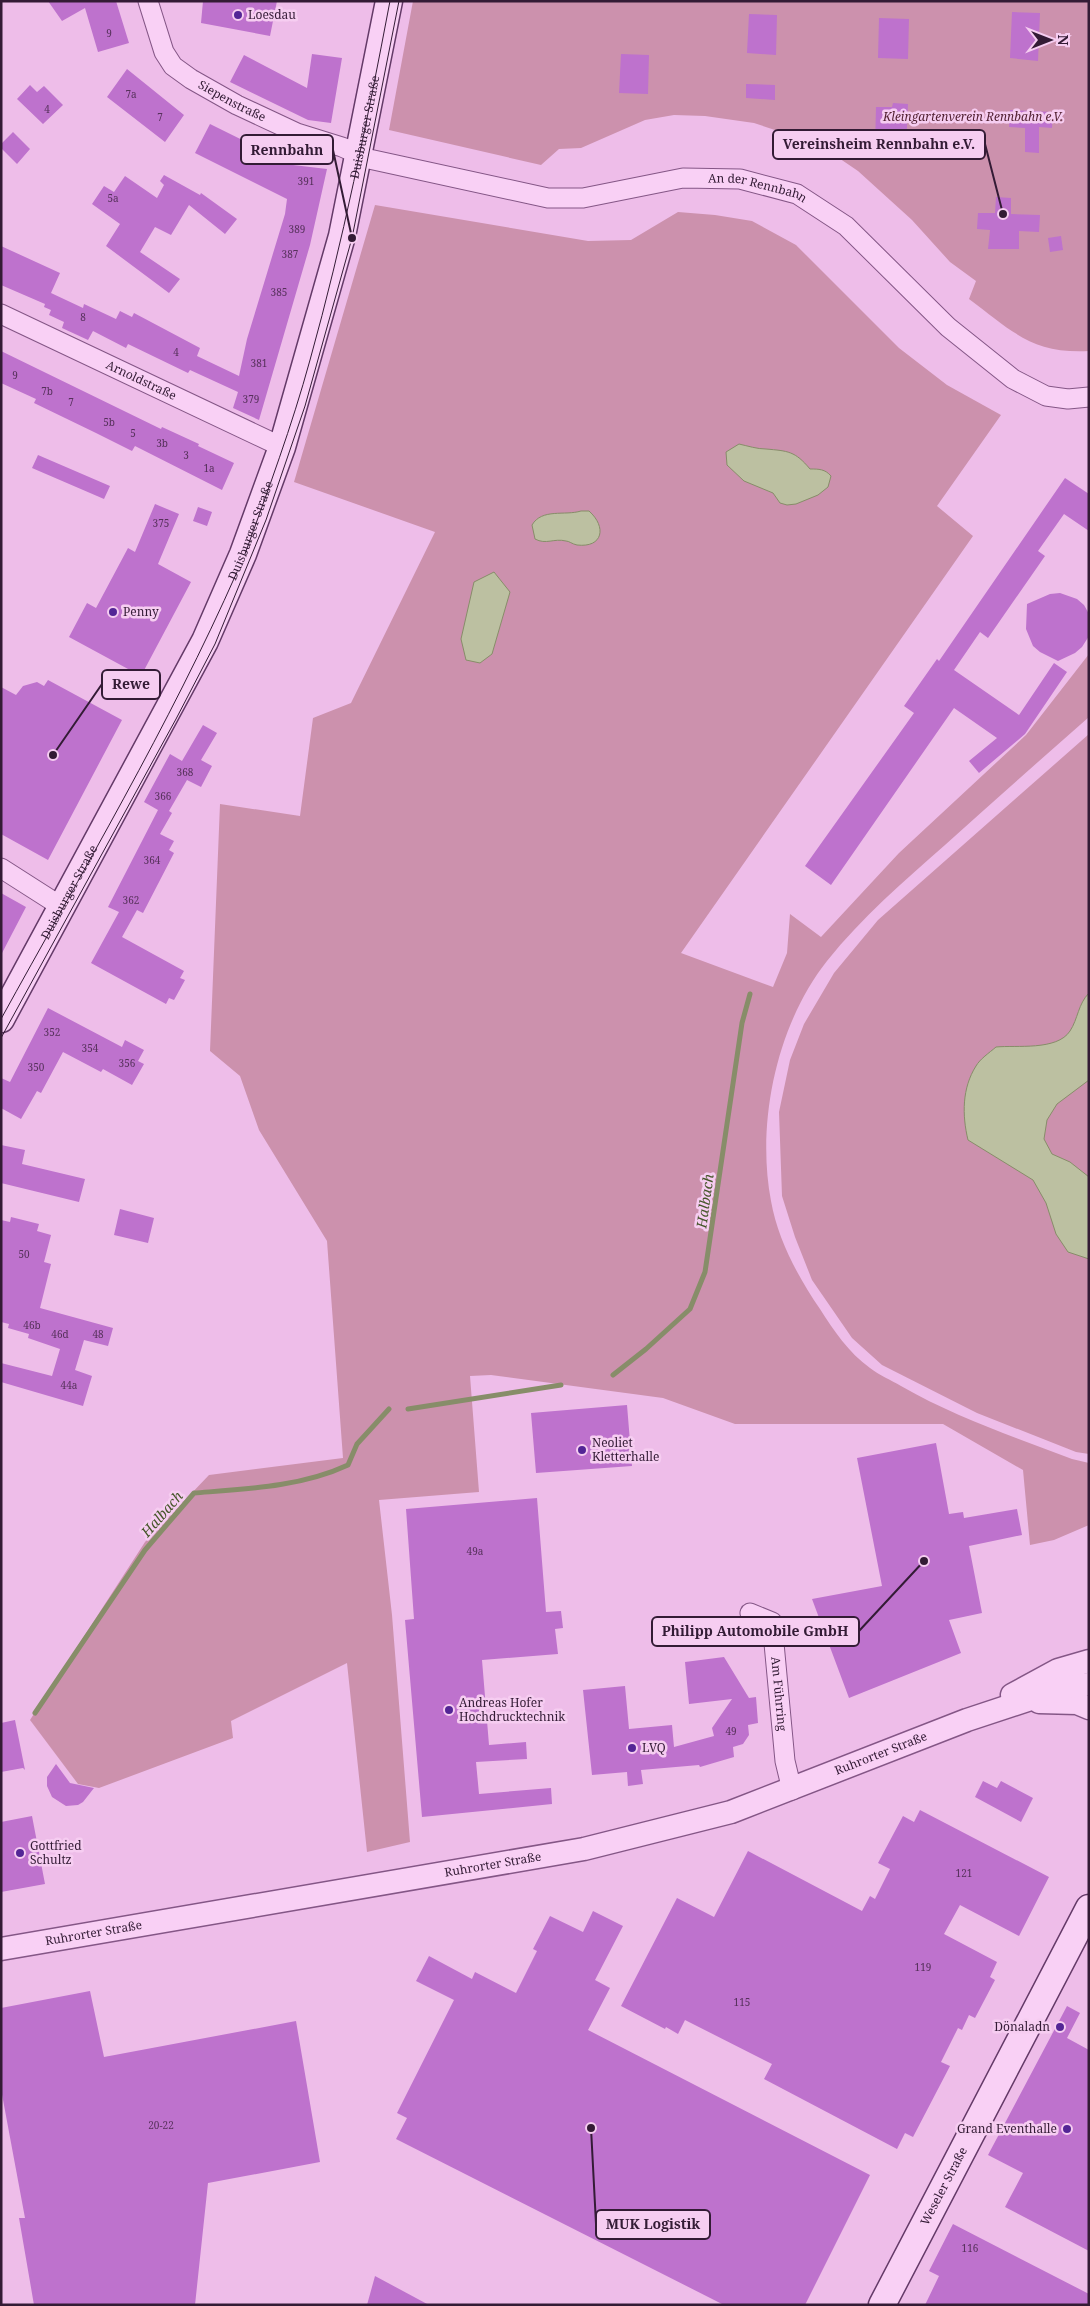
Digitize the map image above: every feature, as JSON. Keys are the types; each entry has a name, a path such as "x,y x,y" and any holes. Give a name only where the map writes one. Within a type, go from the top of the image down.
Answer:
{"main road":[{"name":"Duisburger Straße","path":"1,1019 205,641 243,554 282,447 342,236 389,1"},
{"name":"Weseler Straße","path":"882,2305 1089,1908"}],"street":[{"name":"Siepenstraße","path":"148,1 164,52 173,66 191,79 237,105 297,132 359,154"},
{"name":"An der Rennbahn","path":"359,154 380,162 548,198 583,198 683,178 740,179 797,194 846,226 948,327 1013,379 1046,396 1068,399 1089,397"},
{"name":"Arnoldstraße","path":"1,314 282,447"},
{"path":"1,868 62,907"},
{"name":"Am Führring","path":"750,1613 772,1622 785,1761 792,1790"},
{"name":"Ruhrorter Straße","path":"967,1720 1058,1670 1089,1661"},
{"name":"Ruhrorter Straße","path":"1,1949 312,1894 584,1850 731,1812 792,1790 967,1720 1067,1687 1089,1684"},
{"name":"Ruhrorter Straße","path":"1028,1701 1078,1703 1089,1708"}],"green space":[{"name":"Kleingartenverein Rennbahn e.V.","path":"413,1 1089,1 1089,351 1052,349 1024,338 1011,330 969,299 976,281 950,262 912,220 858,171 830,152 754,123 705,116 674,115 645,120 581,148 559,149 541,165 389,130"},
{"path":"375,205 588,241 631,240 678,212 752,221 796,245 899,348 947,385 1001,415 937,506 973,536 681,953 773,987 787,953 790,914 821,937 899,853 1026,735 1089,654 1089,717 884,900 840,945 810,986 795,1014 783,1044 769,1107 766,1139 767,1171 771,1201 784,1244 804,1284 842,1341 862,1362 874,1371 921,1397 1007,1434 1072,1459 1089,1463 1089,1525 1054,1540 1030,1545 1023,1470 943,1424 735,1424 663,1398 491,1375 470,1376 479,1492 379,1500 392,1615 410,1842 367,1852 347,1663 231,1721 233,1738 99,1788 78,1784 30,1720 145,1542 209,1475 343,1458 327,1241 259,1130 240,1076 210,1051 220,804 300,816 313,718 351,703 435,532 294,482"},
{"path":"1089,734 1089,1454 1076,1452 977,1413 882,1365 852,1338 812,1280 795,1237 782,1196 779,1112 790,1060 804,1024 834,973 878,920"}],"shaded area":[{"path":"739,444 791,453 810,469 822,470 829,474 831,476 828,487 818,495 796,504 787,505 780,503 773,493 744,481 727,465 726,452"},
{"path":"589,511 595,517 600,530 597,540 586,545 577,545 562,540 539,541 535,539 532,525 542,516"},
{"path":"494,572 510,592 492,654 480,663 466,660 461,639 474,582"},
{"path":"1089,993 1089,1080 1057,1104 1047,1120 1044,1139 1052,1154 1070,1162 1089,1177 1089,1259 1068,1252 1056,1234 1046,1203 1033,1180 968,1140 964,1102 971,1074 982,1058 996,1047 1036,1046 1056,1042 1070,1031 1085,997"}],"building":[{"path":"48,1 116,1 129,43 98,52 85,8 62,21"},
{"name":"Loesdau","path":"203,1 277,1 270,36 201,23"},
{"path":"1012,12 1040,13 1038,61 1010,58"},
{"path":"749,14 777,15 776,55 747,53"},
{"path":"879,18 909,19 908,59 878,58"},
{"path":"312,54 342,58 331,123 308,120 230,82 244,55 307,88"},
{"path":"621,54 649,55 648,94 619,93"},
{"path":"127,69 184,115 165,142 107,97"},
{"path":"746,84 775,85 775,100 746,98"},
{"path":"30,85 37,92 44,86 63,105 43,124 17,99"},
{"path":"893,103 908,104 906,149 875,147 876,107 892,107"},
{"path":"1010,110 1053,112 1052,128 1039,127 1039,153 1025,152 1025,128 1009,127"},
{"path":"210,124 293,165 327,169 310,245 259,420 233,408 238,392 190,370 188,373 128,344 126,348 93,331 88,340 62,328 64,322 49,315 51,310 44,307 45,304 1,285 1,246 60,273 51,293 83,308 84,304 116,319 120,311 132,317 134,313 200,348 197,356 239,376 247,339 285,214 287,199 195,153"},
{"path":"13,132 30,149 17,164 1,148 1,144"},
{"path":"164,175 200,195 201,193 237,219 225,234 189,205 171,235 155,227 140,252 180,279 169,293 106,246 120,224 92,204 104,186 114,192 125,176 157,198 164,185 160,181"},
{"path":"996,197 1011,198 1011,214 1040,215 1039,232 1019,231 1019,249 988,249 990,230 977,229 978,213 995,213"},
{"path":"1061,236 1063,250 1050,252 1048,238"},
{"path":"1,351 161,429 162,427 199,444 198,446 234,463 222,490 135,446 132,451 34,403 36,399 1,383"},
{"path":"38,455 110,486 104,499 32,468"},
{"path":"1065,478 1089,494 1089,531 1064,514 1038,551 1045,556 988,638 980,632 954,670 1019,715 1054,663 1067,672 1025,734 979,773 969,761 997,738 954,708 831,885 805,866 914,713 904,706 937,659 939,661"},
{"path":"155,504 179,514 158,564 191,582 141,676 69,637 87,603 96,608 128,548 135,552"},
{"path":"198,507 212,512 207,526 193,521"},
{"path":"1060,593 1077,599 1084,605 1089,614 1089,636 1082,647 1075,653 1058,661 1040,652 1033,646 1026,629 1027,604 1050,594"},
{"path":"48,680 122,720 48,860 1,834 1,687 16,695 23,686 37,682 44,686"},
{"path":"203,725 217,733 201,760 212,766 201,787 187,780 169,811 172,813 160,834 174,841 169,850 174,853 143,913 137,910 122,937 184,971 180,978 185,980 174,1000 169,998 166,1004 91,963 119,912 108,907 158,810 144,802 170,754 182,761"},
{"path":"1,893 26,907 1,955"},
{"path":"48,1008 122,1047 125,1040 144,1050 138,1061 144,1064 132,1085 103,1069 101,1072 63,1052 41,1093 37,1091 21,1119 1,1108 1,1078 10,1082"},
{"path":"1,1145 25,1150 22,1164 85,1179 79,1202 1,1183"},
{"path":"120,1209 154,1218 148,1243 114,1235"},
{"path":"11,1217 39,1224 37,1231 51,1235 44,1262 51,1264 40,1308 113,1328 108,1346 84,1340 75,1370 92,1376 83,1406 1,1382 1,1363 52,1376 60,1349 28,1338 29,1334 8,1328 9,1324 1,1322 1,1220 10,1222"},
{"name":"Neoliet Kletterhalle","path":"627,1405 632,1466 536,1473 531,1413"},
{"path":"936,1443 949,1514 963,1512 964,1518 1017,1509 1022,1535 969,1546 982,1613 949,1620 961,1653 849,1698 812,1599 882,1586 857,1458"},
{"path":"537,1498 546,1612 561,1611 563,1628 555,1629 558,1654 482,1660 489,1745 526,1742 527,1759 476,1762 479,1794 551,1788 552,1804 422,1817 405,1620 414,1619 406,1509"},
{"path":"724,1657 749,1698 756,1697 758,1723 748,1725 749,1735 743,1744 733,1747 734,1757 700,1767 699,1765 641,1770 643,1784 628,1786 627,1772 592,1775 583,1690 625,1686 629,1729 672,1725 674,1747 714,1736 712,1728 732,1699 689,1704 685,1662"},
{"path":"15,1720 25,1770 23,1768 1,1772 1,1723"},
{"path":"56,1764 70,1783 94,1788 83,1802 78,1805 66,1806 52,1797 47,1786 47,1777"},
{"path":"983,1781 997,1788 1001,1781 1033,1798 1021,1822 975,1797"},
{"path":"920,1810 1049,1877 1019,1936 960,1905 944,1934 997,1962 990,1977 995,1980 975,2018 969,2015 962,2030 958,2028 941,2062 950,2066 913,2137 905,2133 897,2149 764,2079 772,2064 685,2020 678,2034 621,2006 677,1898 714,1917 748,1851 862,1911 870,1896 875,1899 890,1869 878,1863 903,1816 914,1822"},
{"name":"Gottfried Schultz","path":"32,1816 45,1884 1,1892 1,1822"},
{"path":"593,1911 623,1926 595,1980 610,1988 588,2030 870,2175 805,2305 724,2305 396,2139 407,2118 397,2113 454,2000 416,1981 429,1956 472,1979 475,1972 516,1993 537,1951 533,1949 550,1916 583,1932"},
{"path":"90,1991 104,2057 296,2021 320,2162 208,2183 195,2305 34,2305 19,2218 25,2218 1,2089 1,2008"},
{"path":"1067,2006 1080,2013 1067,2038 1089,2050 1089,2251 1005,2207 1023,2173 988,2155"},
{"path":"953,2224 1089,2294 1089,2305 925,2305 939,2276 929,2271"},
{"path":"375,2276 429,2305 367,2305"}],"waterway":[{"name":"Halbach","path":"613,1375 646,1349 690,1309 705,1272 742,1023 750,994"},
{"name":"Halbach","path":"408,1409 561,1385"},
{"name":"Halbach","path":"35,1713 145,1550 194,1493 273,1486 311,1478 348,1465 357,1444 389,1409"}],"tram line":[{"path":"245,554 295,409 322,316 354,182 390,1"},
{"path":"1,1038 176,719 215,644 266,520 305,406 352,238 399,1"},
{"path":"1,1019 154,742 211,629 237,572"}],"place":[{"name":"Loesdau","path":"238,15"},
{"name":"Vereinsheim Rennbahn e.V.","path":"1003,214"},
{"name":"Rennbahn","path":"352,238"},
{"name":"Penny","path":"113,612"},
{"name":"Rewe","path":"53,755"},
{"name":"Neoliet Kletterhalle","path":"582,1450"},
{"name":"Philipp Automobile GmbH","path":"924,1561"},
{"name":"Andreas Hofer Hochdrucktechnik","path":"449,1710"},
{"name":"LVQ","path":"632,1748"},
{"name":"Gottfried Schultz","path":"20,1853"},
{"name":"Dönaladn","path":"1060,2027"},
{"name":"MUK Logistik","path":"591,2128"},
{"name":"Grand Eventhalle","path":"1067,2129"}]}
